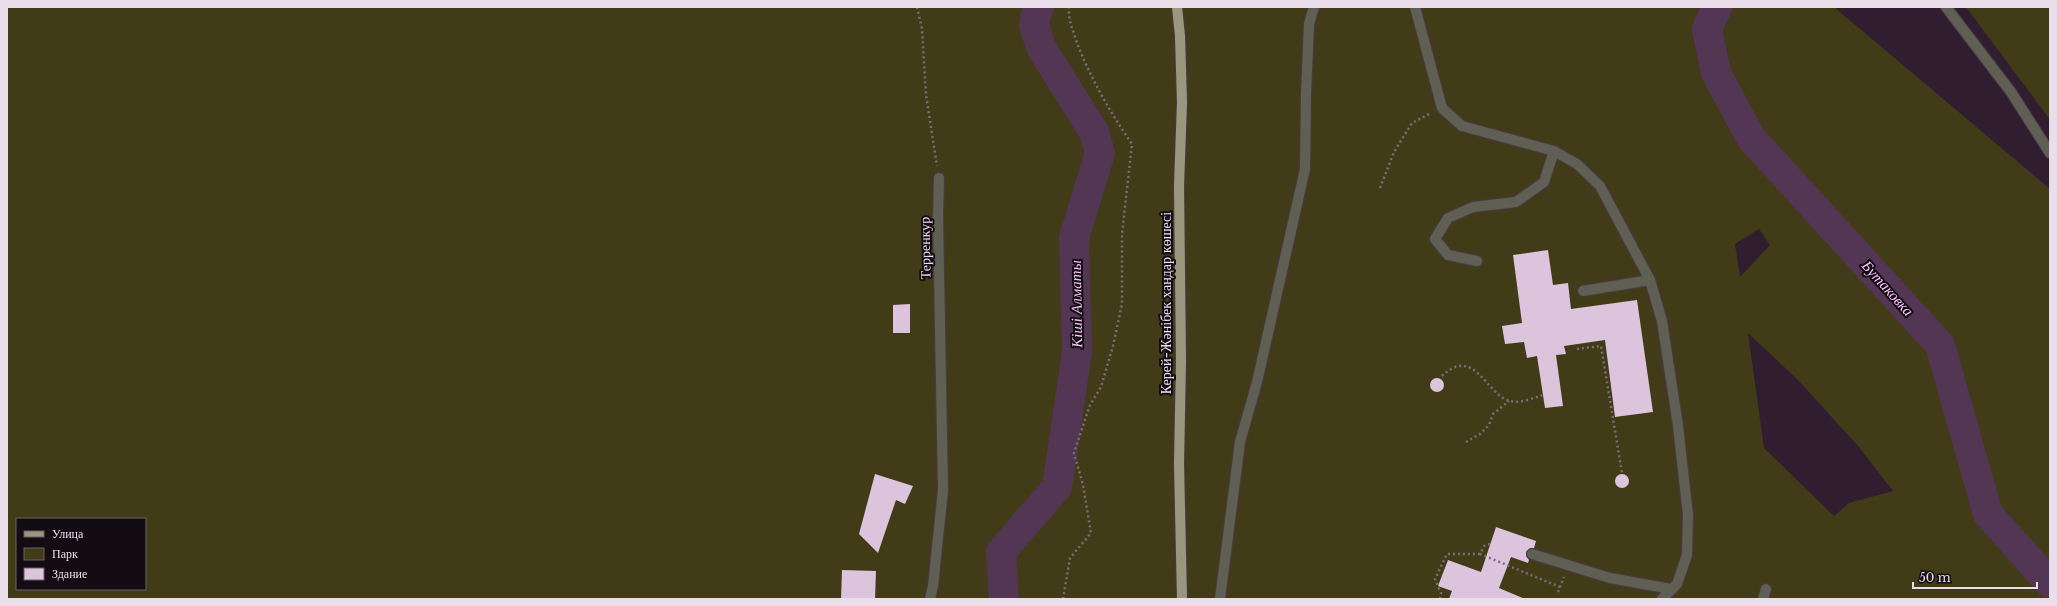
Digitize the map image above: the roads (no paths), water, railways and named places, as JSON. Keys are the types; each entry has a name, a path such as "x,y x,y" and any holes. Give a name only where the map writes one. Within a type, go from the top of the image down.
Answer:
{"main road":[{"name":"Керей-Жәнібек хандар көшесі","path":"1176,7 1180,36 1182,102 1179,186 1181,361 1179,463 1182,599"}],"street":[{"path":"1220,599 1240,442 1257,382 1305,169 1309,24 1314,7"},
{"path":"1415,7 1442,108 1462,126 1554,152 1577,164 1600,186 1650,280 1662,321 1678,426 1688,515 1687,555 1677,584 1662,599"},
{"path":"1946,7 2011,92 2050,153"},
{"path":"1477,261 1448,255 1435,239 1448,218 1473,207 1516,202 1544,182 1554,152"},
{"name":"Терренкур","path":"930,599 933,586 943,490 938,217 940,178"},
{"path":"1583,291 1650,280"},
{"path":"1532,554 1610,578 1671,589"}],"waterway":[{"name":"Кіші Алматы","path":"1004,599 1001,552 1057,487 1077,352 1074,238 1100,153 1094,132 1042,49 1034,26 1039,7"},
{"name":"Бутаковка","path":"1717,7 1707,29 1716,73 1751,138 1940,345 1988,514 2050,583"}]}
